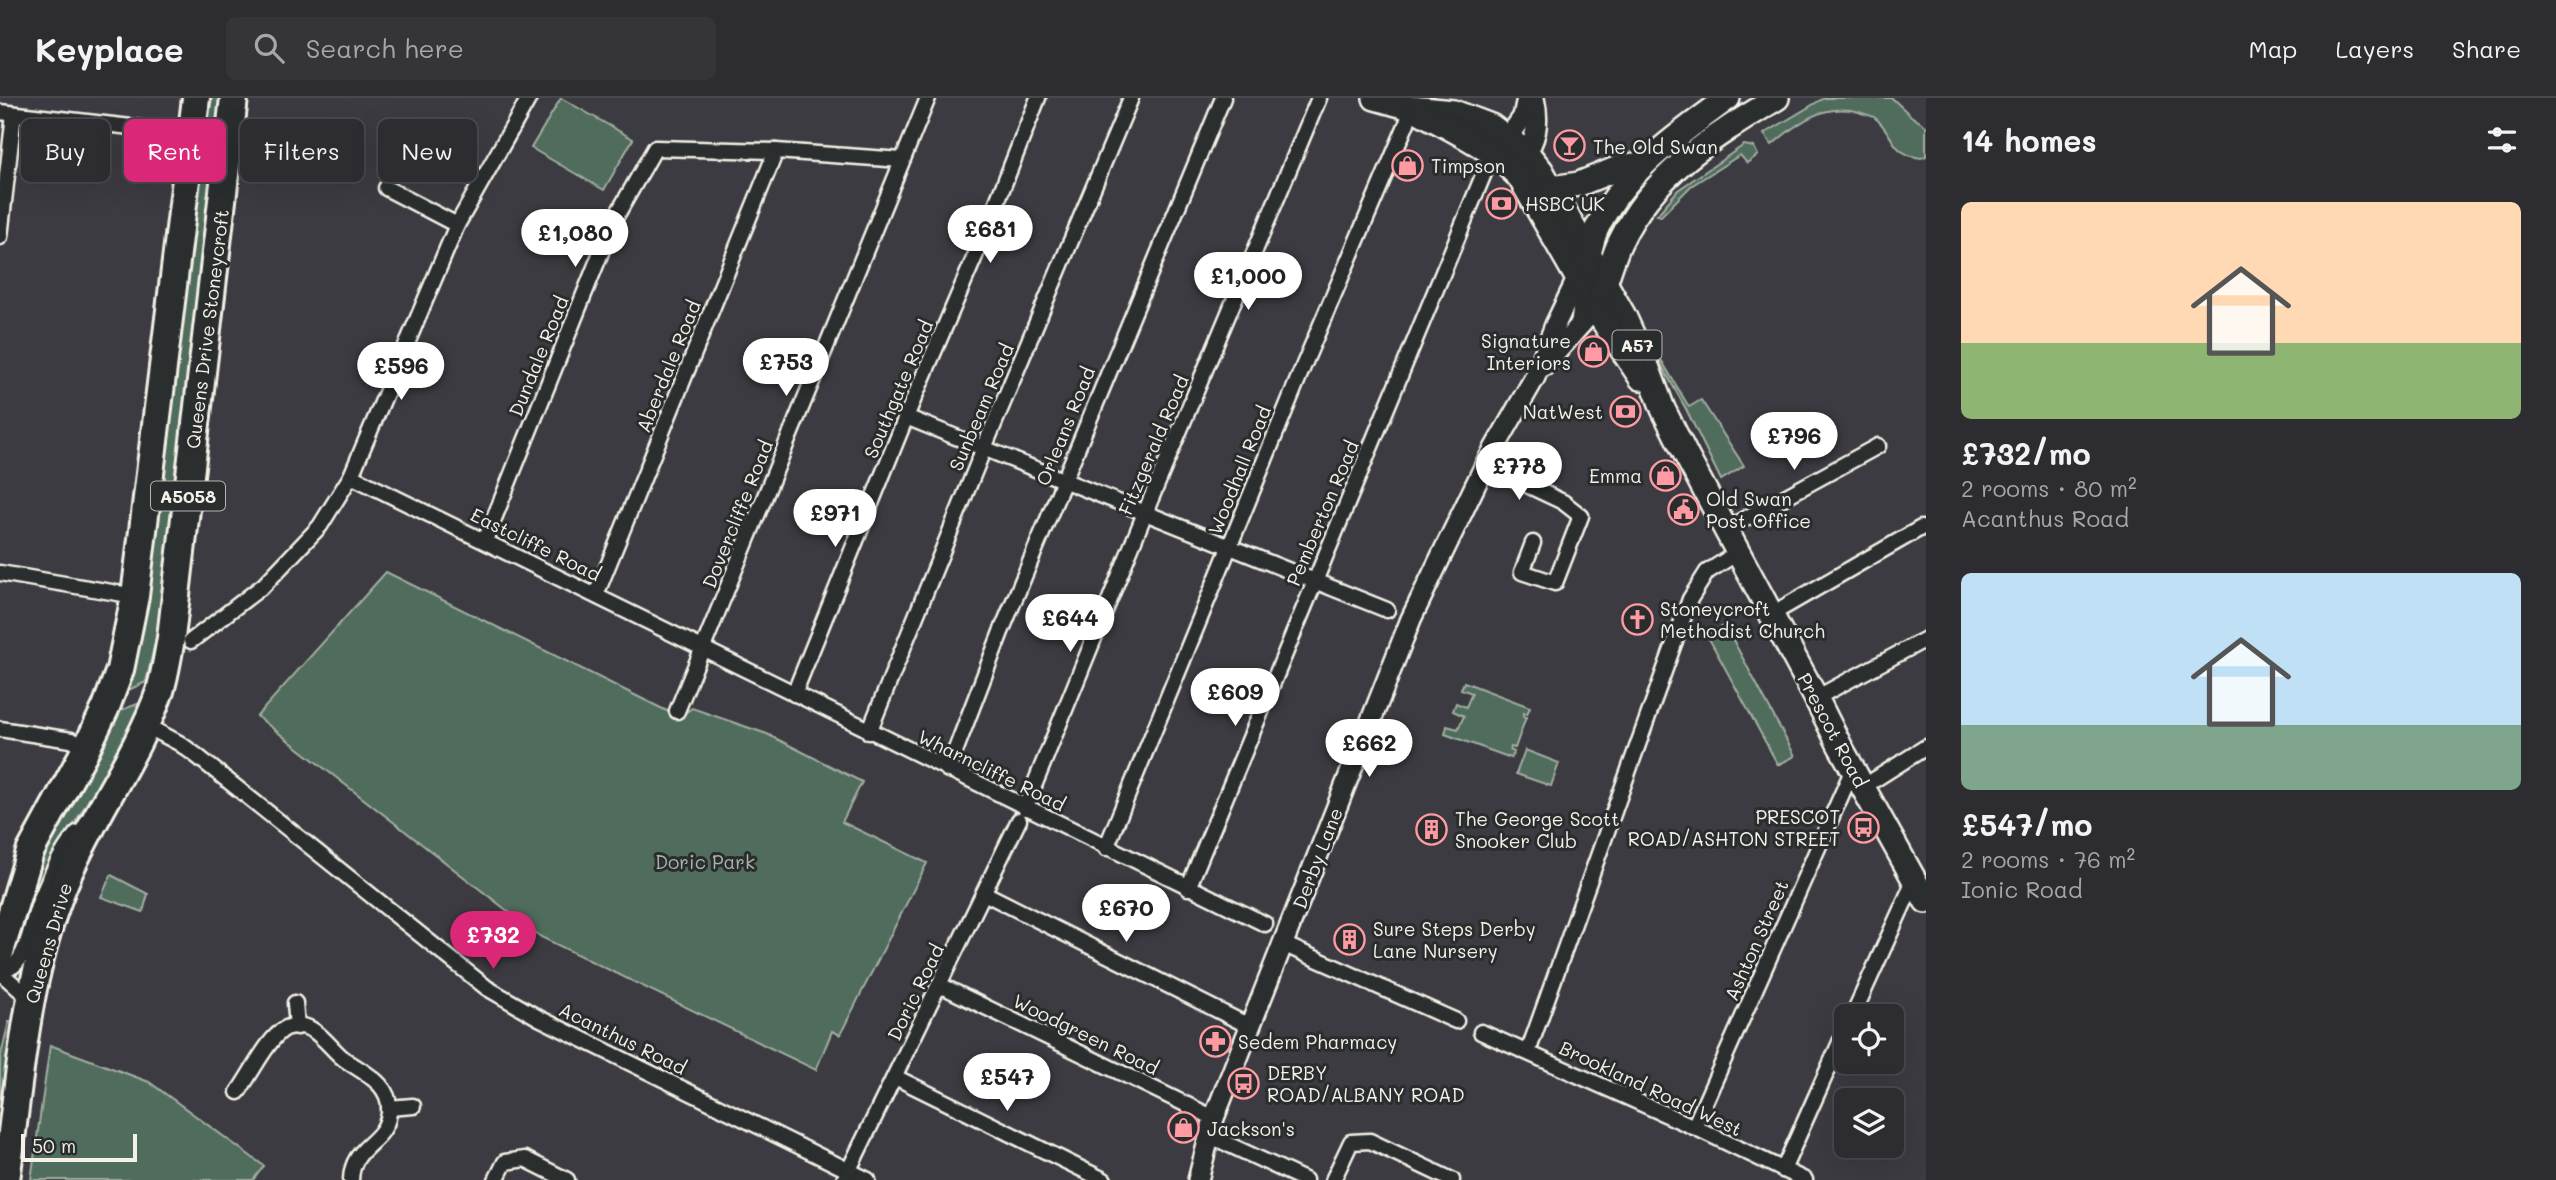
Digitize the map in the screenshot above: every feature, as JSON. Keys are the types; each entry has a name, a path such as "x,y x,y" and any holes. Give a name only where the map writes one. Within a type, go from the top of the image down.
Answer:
{"highway":[{"name":"Queens Drive Stoneycroft","path":"69,872 145,724 161,687 171,638 234,98"},
{"name":"Queens Drive Stoneycroft","path":"0,952 30,852 87,747 120,670 135,596 196,111"},
{"name":"Queens Drive","path":"6,1180 30,999 48,933 69,872"}],"main road":[{"name":"Prescot Road","path":"1375,98 1411,108 1454,112 1491,126 1511,154 1524,184 1588,287 1624,316 1663,409 1858,778 1922,893"},
{"path":"1588,287 1593,236 1623,186 1642,164 1728,98"},
{"path":"1588,287 1618,245 1637,210 1672,169 1777,98"},
{"name":"Prescot Road","path":"1511,154 1552,188 1588,287"},
{"path":"1552,188 1579,184 1621,167 1642,164"}],"street":[{"path":"191,641 264,585 320,526 351,476 457,225 528,98"},
{"name":"Dovercliffe Road","path":"677,711 928,98"},
{"name":"Southgate Road","path":"794,694 1038,98"},
{"name":"Sunbeam Road","path":"869,732 984,448 1131,98"},
{"name":"Orleans Road","path":"948,770 1000,632 1223,98"},
{"name":"Fitzgerald Road","path":"1022,814 1319,98"},
{"path":"1511,154 1527,98"},
{"path":"1511,154 1534,143 1534,98"},
{"name":"Woodhall Road","path":"1106,848 1411,108"},
{"path":"0,237 7,113 196,111"},
{"name":"Dundale Road","path":"485,541 614,220 655,148 902,160"},
{"name":"Aberdale Road","path":"596,595 776,152"},
{"name":"Pemberton Road","path":"1188,888 1487,166 1511,154"},
{"path":"386,188 457,225"},
{"name":"Derby Lane","path":"1535,377 1555,325 1588,287"},
{"name":"Derby Lane","path":"1198,1180 1211,1127 1411,619 1485,465 1588,287"},
{"path":"906,417 1387,610"},
{"path":"1726,529 1878,446"},
{"path":"1485,465 1563,502 1581,516 1555,583 1522,572 1533,542"},
{"name":"Eastcliffe Road","path":"351,476 702,649"},
{"path":"1772,614 1921,528"},
{"path":"1528,1052 1690,599 1707,572 1739,552"},
{"path":"0,573 135,596"},
{"path":"1816,698 1926,639"},
{"name":"Wharncliffe Road","path":"702,649 948,770 1022,814 1106,848 1265,924"},
{"name":"Acanthus Road","path":"145,724 197,756 486,988 539,1018 846,1175 868,1180"},
{"path":"0,729 71,740 87,747"},
{"path":"1858,778 1926,747"},
{"name":"Ashton Street","path":"1693,1127 1858,778"},
{"name":"Queens Drive","path":"0,970 18,963 58,861 70,841 106,797"},
{"name":"Doric Road","path":"846,1175 1022,814"},
{"path":"984,893 1251,1027"},
{"path":"1859,1004 1922,893"},
{"path":"1283,944 1456,1021"},
{"path":"0,970 30,999"},
{"name":"Woodgreen Road","path":"940,985 1211,1127 1305,1180"},
{"path":"295,1003 297,1027"},
{"path":"238,1092 276,1036 284,1029 308,1028 323,1036 337,1053 379,1083 385,1093 388,1108 387,1119 380,1134 356,1157 351,1180"},
{"name":"Brookland Road West","path":"1481,1032 1805,1180"},
{"path":"1783,1170 1834,1057"},
{"path":"895,1077 1104,1180"},
{"path":"388,1108 413,1106"},
{"path":"1333,1180 1351,1142 1370,1141 1452,1180"},
{"path":"496,1180 505,1163 524,1159 567,1180"}],"green space":[{"path":"212,98 223,98 220,119 209,119"},
{"path":"561,98 633,139 604,190 531,148"},
{"path":"1824,98 1892,98 1926,126 1926,156 1921,158 1903,152 1874,117 1846,110 1834,110 1811,117 1772,145 1764,134"},
{"path":"1744,145 1754,147 1758,155 1747,163 1740,155 1691,186 1661,216 1657,215 1678,190"},
{"path":"200,182 213,182 158,629 146,682 124,692"},
{"path":"1647,336 1689,407 1701,400 1744,466 1721,480"},
{"name":"Doric Park","path":"386,572 679,717 692,708 767,734 862,782 842,822 927,863 840,1035 832,1031 816,1070 541,937 257,716"},
{"path":"1725,625 1795,756 1778,765 1707,635"},
{"path":"1464,682 1530,707 1527,714 1524,713 1523,717 1526,717 1515,748 1511,747 1510,750 1514,752 1511,758 1445,734 1447,726 1458,729 1464,716 1453,711 1456,703 1466,707 1472,693 1461,689"},
{"path":"140,703 122,745 51,862 31,907 22,905 35,872 116,712"},
{"path":"1525,750 1559,763 1551,786 1516,774"},
{"path":"111,875 148,894 143,912 101,897"},
{"path":"9,1021 17,1022 0,1137 0,1059"},
{"path":"50,1045 149,1082 264,1166 253,1180 31,1180"}],"place":[{"name":"The Old Swan","path":"1570,146"},
{"name":"Timpson","path":"1408,165"},
{"name":"HSBC UK","path":"1502,203"},
{"name":"Signature Interiors","path":"1594,351"},
{"name":"NatWest","path":"1626,411"},
{"name":"Emma","path":"1665,475"},
{"name":"Old Swan Post Office","path":"1683,509"},
{"name":"Stoneycroft Methodist Church","path":"1637,619"},
{"name":"PRESCOT ROAD/ASHTON STREET","path":"1863,827"},
{"name":"The George Scott Snooker Club","path":"1432,829"},
{"name":"Sure Steps Derby Lane Nursery","path":"1350,939"},
{"name":"Sedem Pharmacy","path":"1215,1041"},
{"name":"DERBY ROAD/ALBANY ROAD","path":"1244,1083"},
{"name":"Jackson's","path":"1184,1128"}]}
